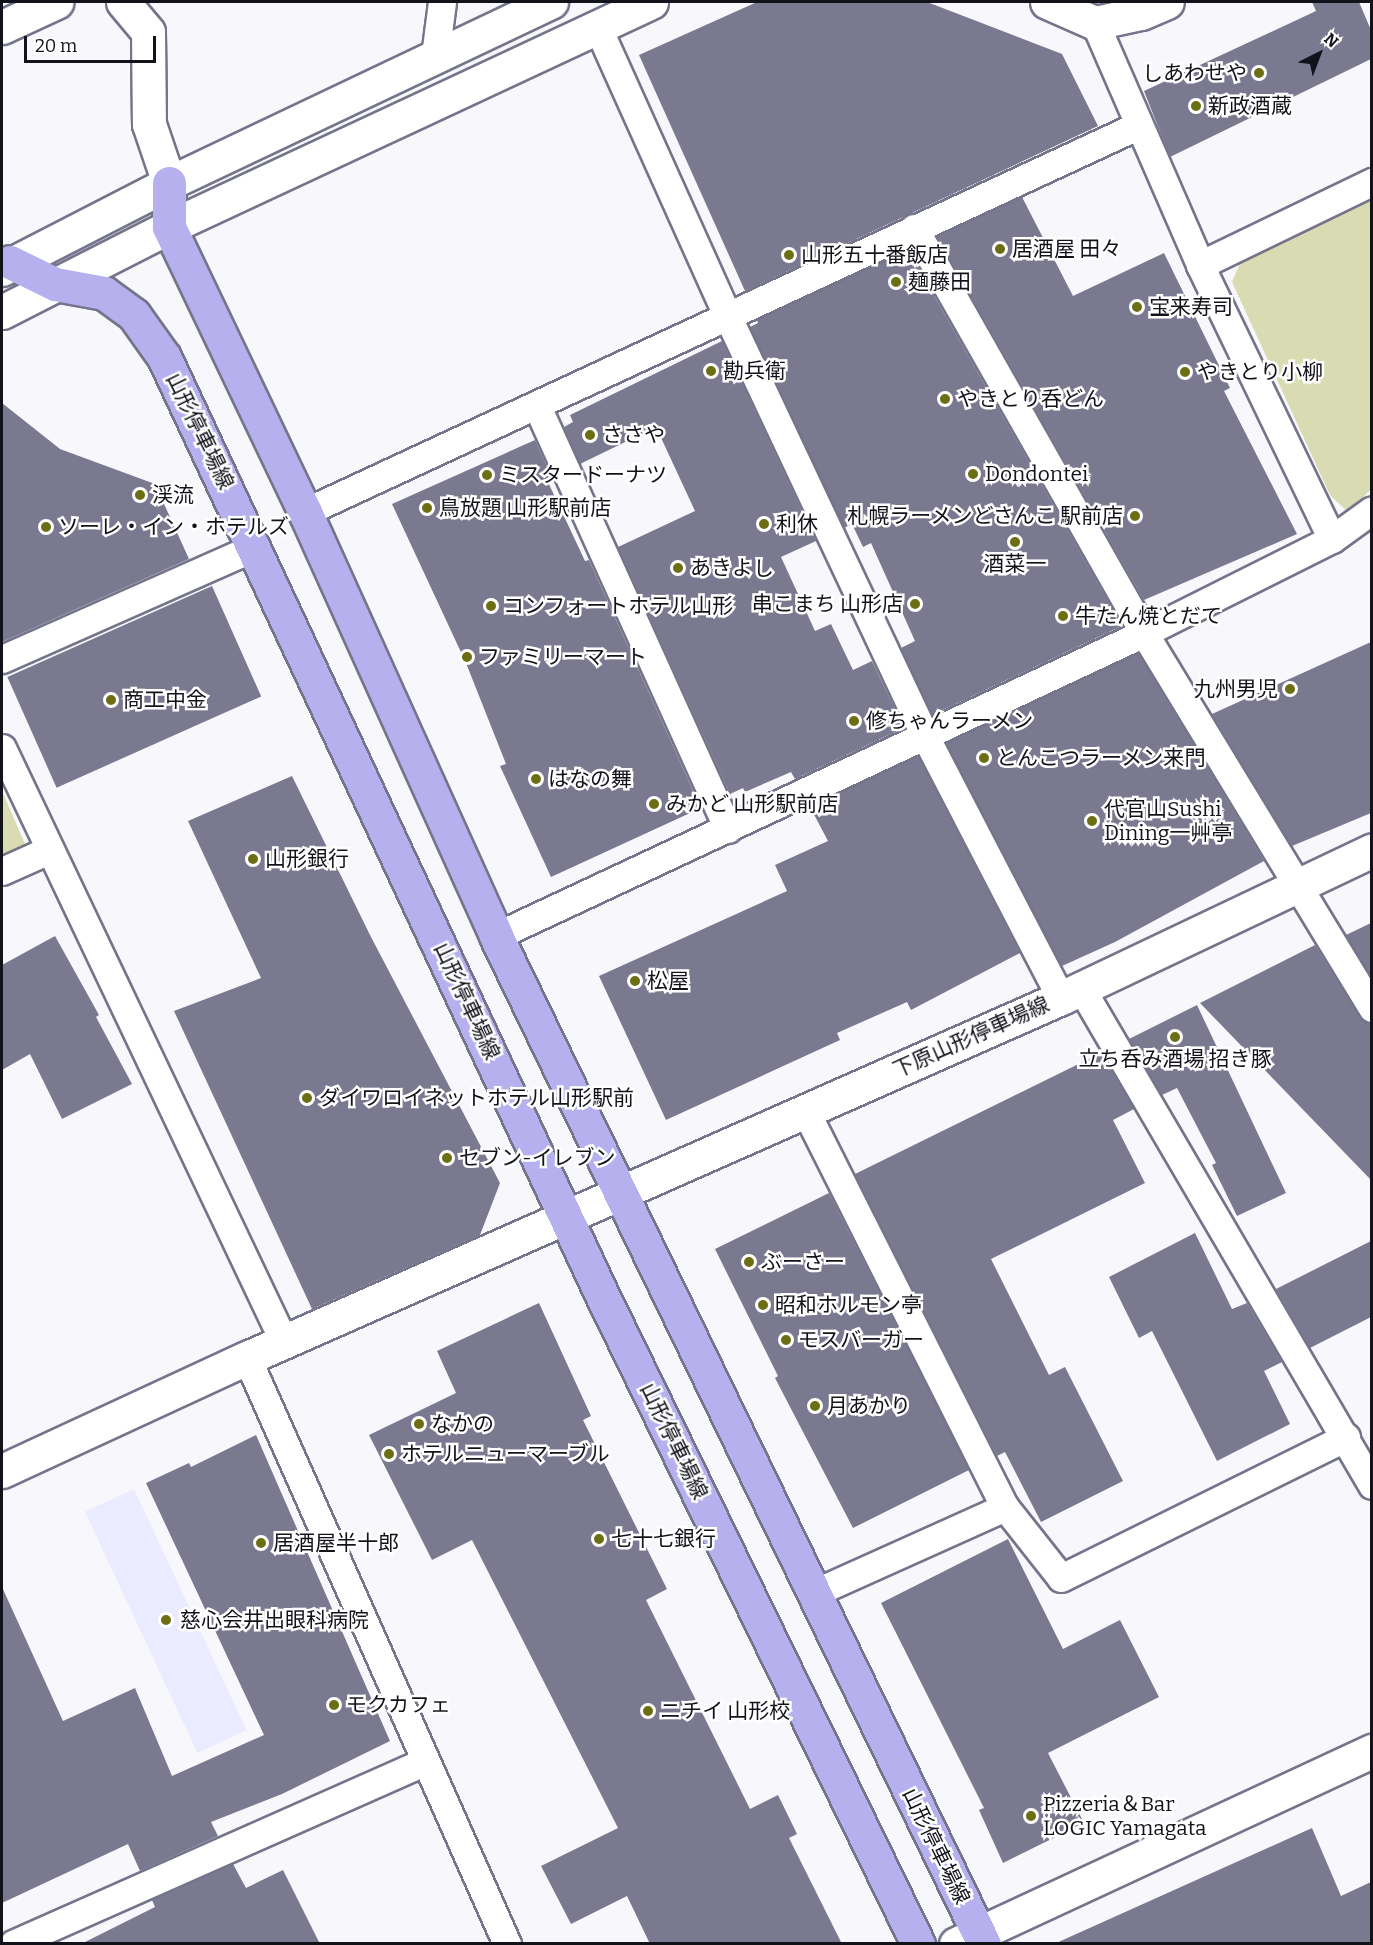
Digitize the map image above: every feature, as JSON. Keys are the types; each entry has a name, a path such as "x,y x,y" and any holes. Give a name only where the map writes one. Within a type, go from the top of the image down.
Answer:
{"main road":[{"name":"山形停車場線","path":"169,183 169,227 305,512 496,936 619,1196 813,1593 973,1940"},
{"name":"山形停車場線","path":"4,261 55,284 104,293 134,315 164,357 568,1219 918,1944"}],"street":[{"path":"2,27 56,2"},
{"path":"123,2 148,32 149,124 169,183"},
{"path":"4,261 551,2"},
{"path":"2,312 169,227 651,2"},
{"path":"1047,2 1095,23 1141,13 1167,2"},
{"name":"下原山形停車場線","path":"2,1471 247,1358 568,1219 805,1110 1071,993 1298,882 1371,850"},
{"path":"973,1940 1371,1751"}],"lane":[{"path":"435,56 442,2"},
{"path":"1095,23 1137,126 1200,265 1332,539"},
{"path":"598,28 728,315 925,736 1071,993 1346,1437 1371,1485"},
{"path":"305,512 1137,126"},
{"path":"1200,265 1371,182"},
{"path":"914,228 1144,633 1298,882 1371,1008"},
{"path":"537,406 728,829"},
{"path":"496,936 1144,633 1332,539 1371,510"},
{"path":"2,659 255,547"},
{"path":"2,748 284,1342"},
{"path":"2,872 49,850"},
{"path":"805,1110 1005,1507 1061,1578 1346,1437"},
{"path":"247,1358 424,1762 507,1944"},
{"path":"813,1593 1005,1507"},
{"path":"13,1944 424,1762"}],"shaded area":[{"name":"慈心会井出眼科病院","path":"134,1489 246,1730 197,1753 85,1512"}],"green space":[{"path":"1371,201 1371,489 1349,513 1330,495 1232,282 1240,263"},
{"path":"2,791 25,844 2,855"}],"building":[{"path":"757,2 927,2 1062,54 1098,126 745,291 639,55"},
{"path":"1312,2 1359,2 1371,30 1371,59 1170,157 1144,91 1316,11"},
{"path":"1022,197 1073,296 1164,253 1230,388 1224,391 1297,534 1144,600 937,236"},
{"path":"908,250 1122,626 932,715 901,648 915,641 871,543 863,547 852,524 844,528 750,327 758,323 757,320"},
{"path":"722,341 816,541 781,557 815,631 831,624 853,670 872,661 904,728 795,779 791,772 745,792 743,788 730,794 618,547 695,511 656,427 580,464 564,427 573,422 570,415"},
{"path":"2,403 60,449 155,484 189,559 2,642"},
{"path":"535,440 552,478 547,480 585,561 589,560 701,808 551,877 500,766 506,764 466,663 392,504"},
{"path":"212,586 261,697 57,788 7,677"},
{"path":"1371,642 1371,813 1292,846 1212,714"},
{"path":"1138,653 1264,861 1115,942 1062,966 946,743"},
{"path":"918,756 1020,953 911,1010 907,1002 837,1033 840,1040 666,1120 599,976 787,891 775,865 828,841 810,807"},
{"path":"292,776 371,937 500,1183 480,1235 312,1309 174,1011 261,978 188,821"},
{"path":"1371,923 1371,977 1346,935"},
{"path":"55,936 99,1015 96,1017 132,1084 62,1119 30,1054 2,1070 2,965"},
{"path":"1315,945 1359,1016 1371,1024 1371,1180 1200,1003"},
{"path":"1197,1005 1286,1193 1237,1216 1212,1165 1216,1163 1177,1088 1162,1095 1129,1039"},
{"path":"1101,1053 1134,1109 1113,1120 1145,1183 991,1259 1049,1375 1065,1367 1123,1481 1041,1522 1005,1452 997,1456 855,1174"},
{"path":"829,1193 969,1470 853,1528 775,1378 778,1376 715,1249"},
{"path":"1195,1233 1232,1309 1247,1303 1282,1362 1264,1371 1290,1424 1217,1461 1152,1331 1139,1338 1109,1277"},
{"path":"1371,1241 1371,1317 1310,1348 1276,1289"},
{"path":"539,1303 591,1416 583,1420 667,1589 646,1600 750,1809 778,1795 797,1834 789,1838 842,1944 650,1944 627,1896 571,1924 541,1866 618,1828 472,1540 432,1560 369,1435 456,1393 437,1351"},
{"path":"256,1435 390,1741 282,1794 211,1822 218,1836 140,1871 128,1844 2,1903 2,1587 63,1721 135,1688 172,1776 264,1735 146,1483 189,1463 191,1467"},
{"path":"1008,1539 1063,1649 1120,1620 1159,1697 1048,1753 1084,1823 1003,1863 979,1810 984,1808 881,1603"},
{"path":"1312,1828 1341,1896 1371,1882 1371,1944 1054,1944"},
{"path":"233,1864 246,1888 283,1870 320,1944 81,1944 155,1907 152,1900"}],"place":[{"name":"しあわせや","path":"1259,73"},
{"name":"新政酒蔵","path":"1196,106"},
{"name":"居酒屋 田々","path":"1000,249"},
{"name":"山形五十番飯店","path":"789,255"},
{"name":"麺藤田","path":"896,282"},
{"name":"宝来寿司","path":"1137,307"},
{"name":"勘兵衛","path":"711,371"},
{"name":"やきとり小柳","path":"1185,372"},
{"name":"やきとり呑どん","path":"945,399"},
{"name":"ささや","path":"590,435"},
{"name":"Dondontei","path":"973,474"},
{"name":"ミスタードーナツ","path":"487,475"},
{"name":"渓流","path":"140,495"},
{"name":"鳥放題 山形駅前店","path":"427,508"},
{"name":"札幌ラーメンどさんこ 駅前店","path":"1135,516"},
{"name":"利休","path":"764,524"},
{"name":"ソーレ・イン・ホテルズ","path":"46,527"},
{"name":"酒菜一","path":"1015,542"},
{"name":"あきよし","path":"678,568"},
{"name":"串こまち 山形店","path":"915,604"},
{"name":"コンフォートホテル山形","path":"491,606"},
{"name":"牛たん焼とだて","path":"1063,616"},
{"name":"ファミリーマート","path":"467,657"},
{"name":"九州男児","path":"1290,689"},
{"name":"商工中金","path":"111,700"},
{"name":"修ちゃんラーメン","path":"854,721"},
{"name":"とんこつラーメン来門","path":"984,758"},
{"name":"はなの舞","path":"536,779"},
{"name":"みかど 山形駅前店","path":"654,804"},
{"name":"代官山Sushi Dining一艸亭","path":"1092,821"},
{"name":"山形銀行","path":"253,859"},
{"name":"松屋","path":"635,981"},
{"name":"立ち呑み酒場 招き豚","path":"1175,1037"},
{"name":"ダイワロイネットホテル山形駅前","path":"307,1098"},
{"name":"セブン-イレブン","path":"447,1158"},
{"name":"ぶーさー","path":"749,1262"},
{"name":"昭和ホルモン亭","path":"763,1305"},
{"name":"モスバーガー","path":"786,1340"},
{"name":"月あかり","path":"815,1406"},
{"name":"なかの","path":"419,1424"},
{"name":"ホテルニューマーブル","path":"389,1454"},
{"name":"七十七銀行","path":"599,1539"},
{"name":"居酒屋半十郎","path":"261,1543"},
{"name":"慈心会井出眼科病院","path":"166,1620"},
{"name":"モクカフェ","path":"334,1705"},
{"name":"ニチイ 山形校","path":"648,1711"},
{"name":"Pizzeria＆Bar LOGIC Yamagata","path":"1031,1816"}]}
